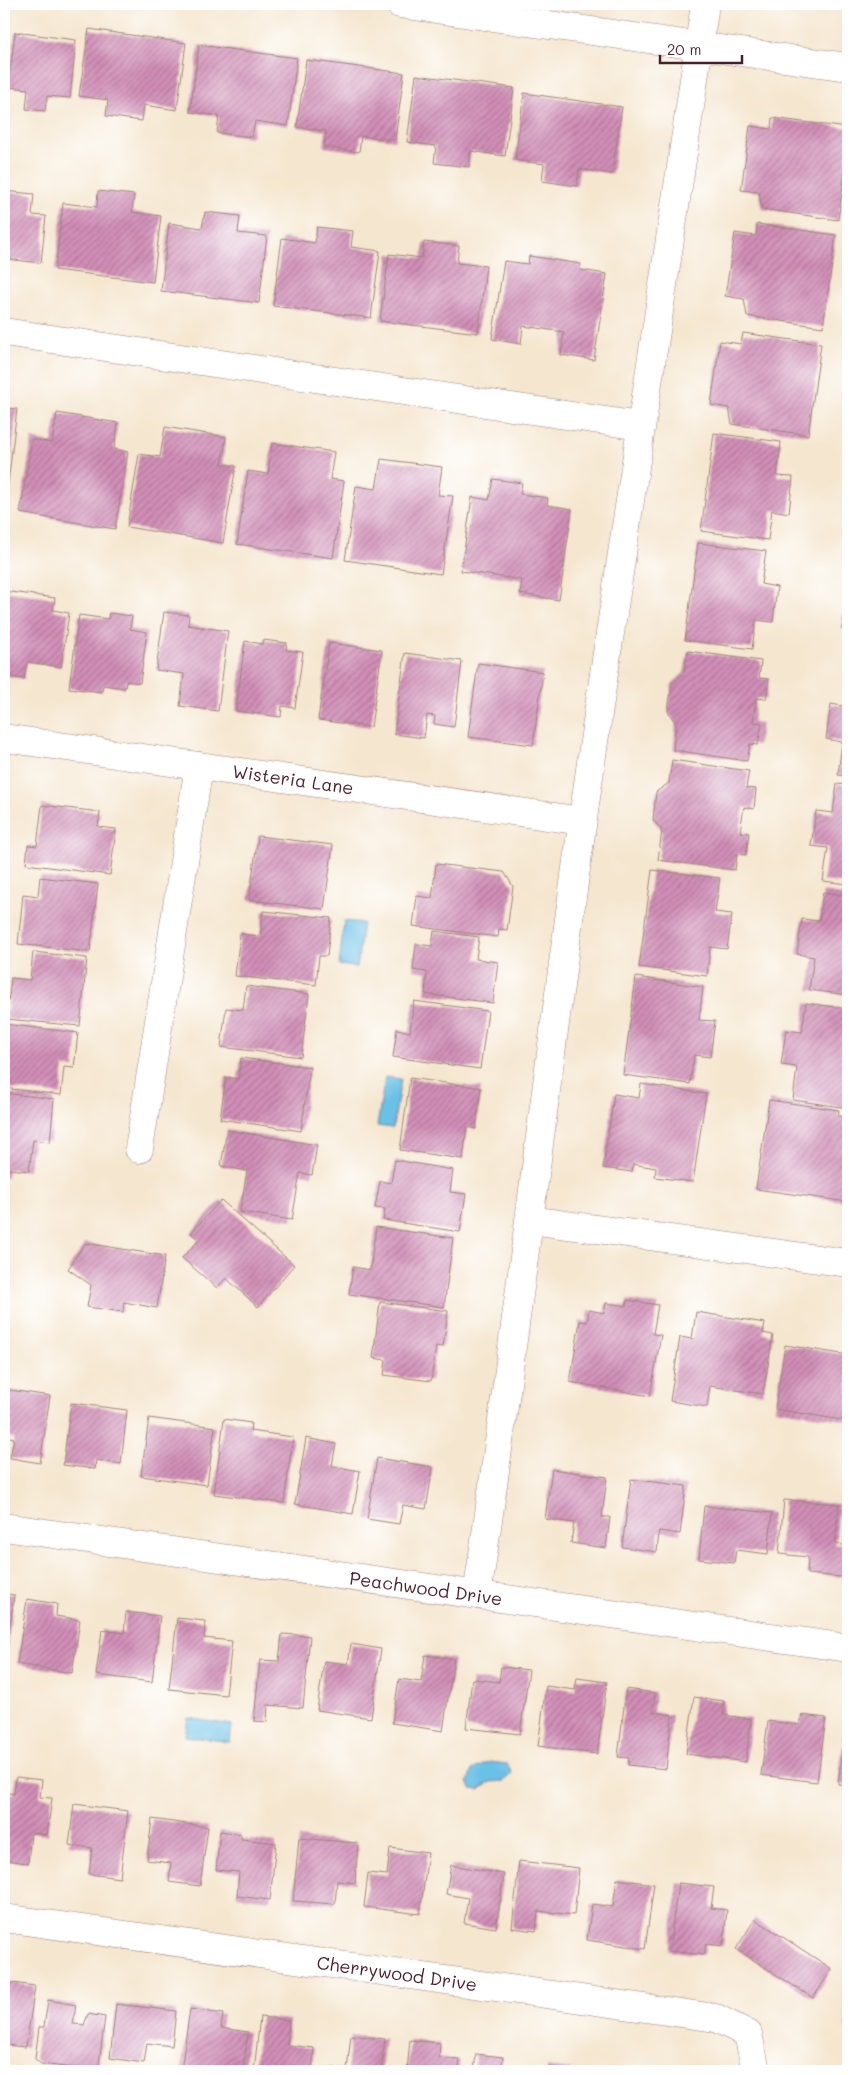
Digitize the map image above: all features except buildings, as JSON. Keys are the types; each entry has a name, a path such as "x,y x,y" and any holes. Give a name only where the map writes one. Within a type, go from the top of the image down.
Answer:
{"street":[{"path":"400,4 848,67"},
{"path":"477,1595 530,1220 582,821 705,4"},
{"path":"4,332 640,426"},
{"name":"Wisteria Lane","path":"4,738 582,821"},
{"path":"139,1149 199,766"},
{"path":"530,1220 848,1263"},
{"name":"Peachwood Drive","path":"4,1527 848,1648"},
{"name":"Cherrywood Drive","path":"4,1918 716,2018 748,2034 756,2071"}],"water":[{"path":"344,921 363,923 357,967 339,965"},
{"path":"385,1077 401,1079 393,1128 377,1126"},
{"path":"188,1718 232,1725 230,1742 185,1736"},
{"path":"490,1762 507,1764 512,1773 504,1781 490,1782 479,1790 471,1789 468,1782 472,1770"}]}
